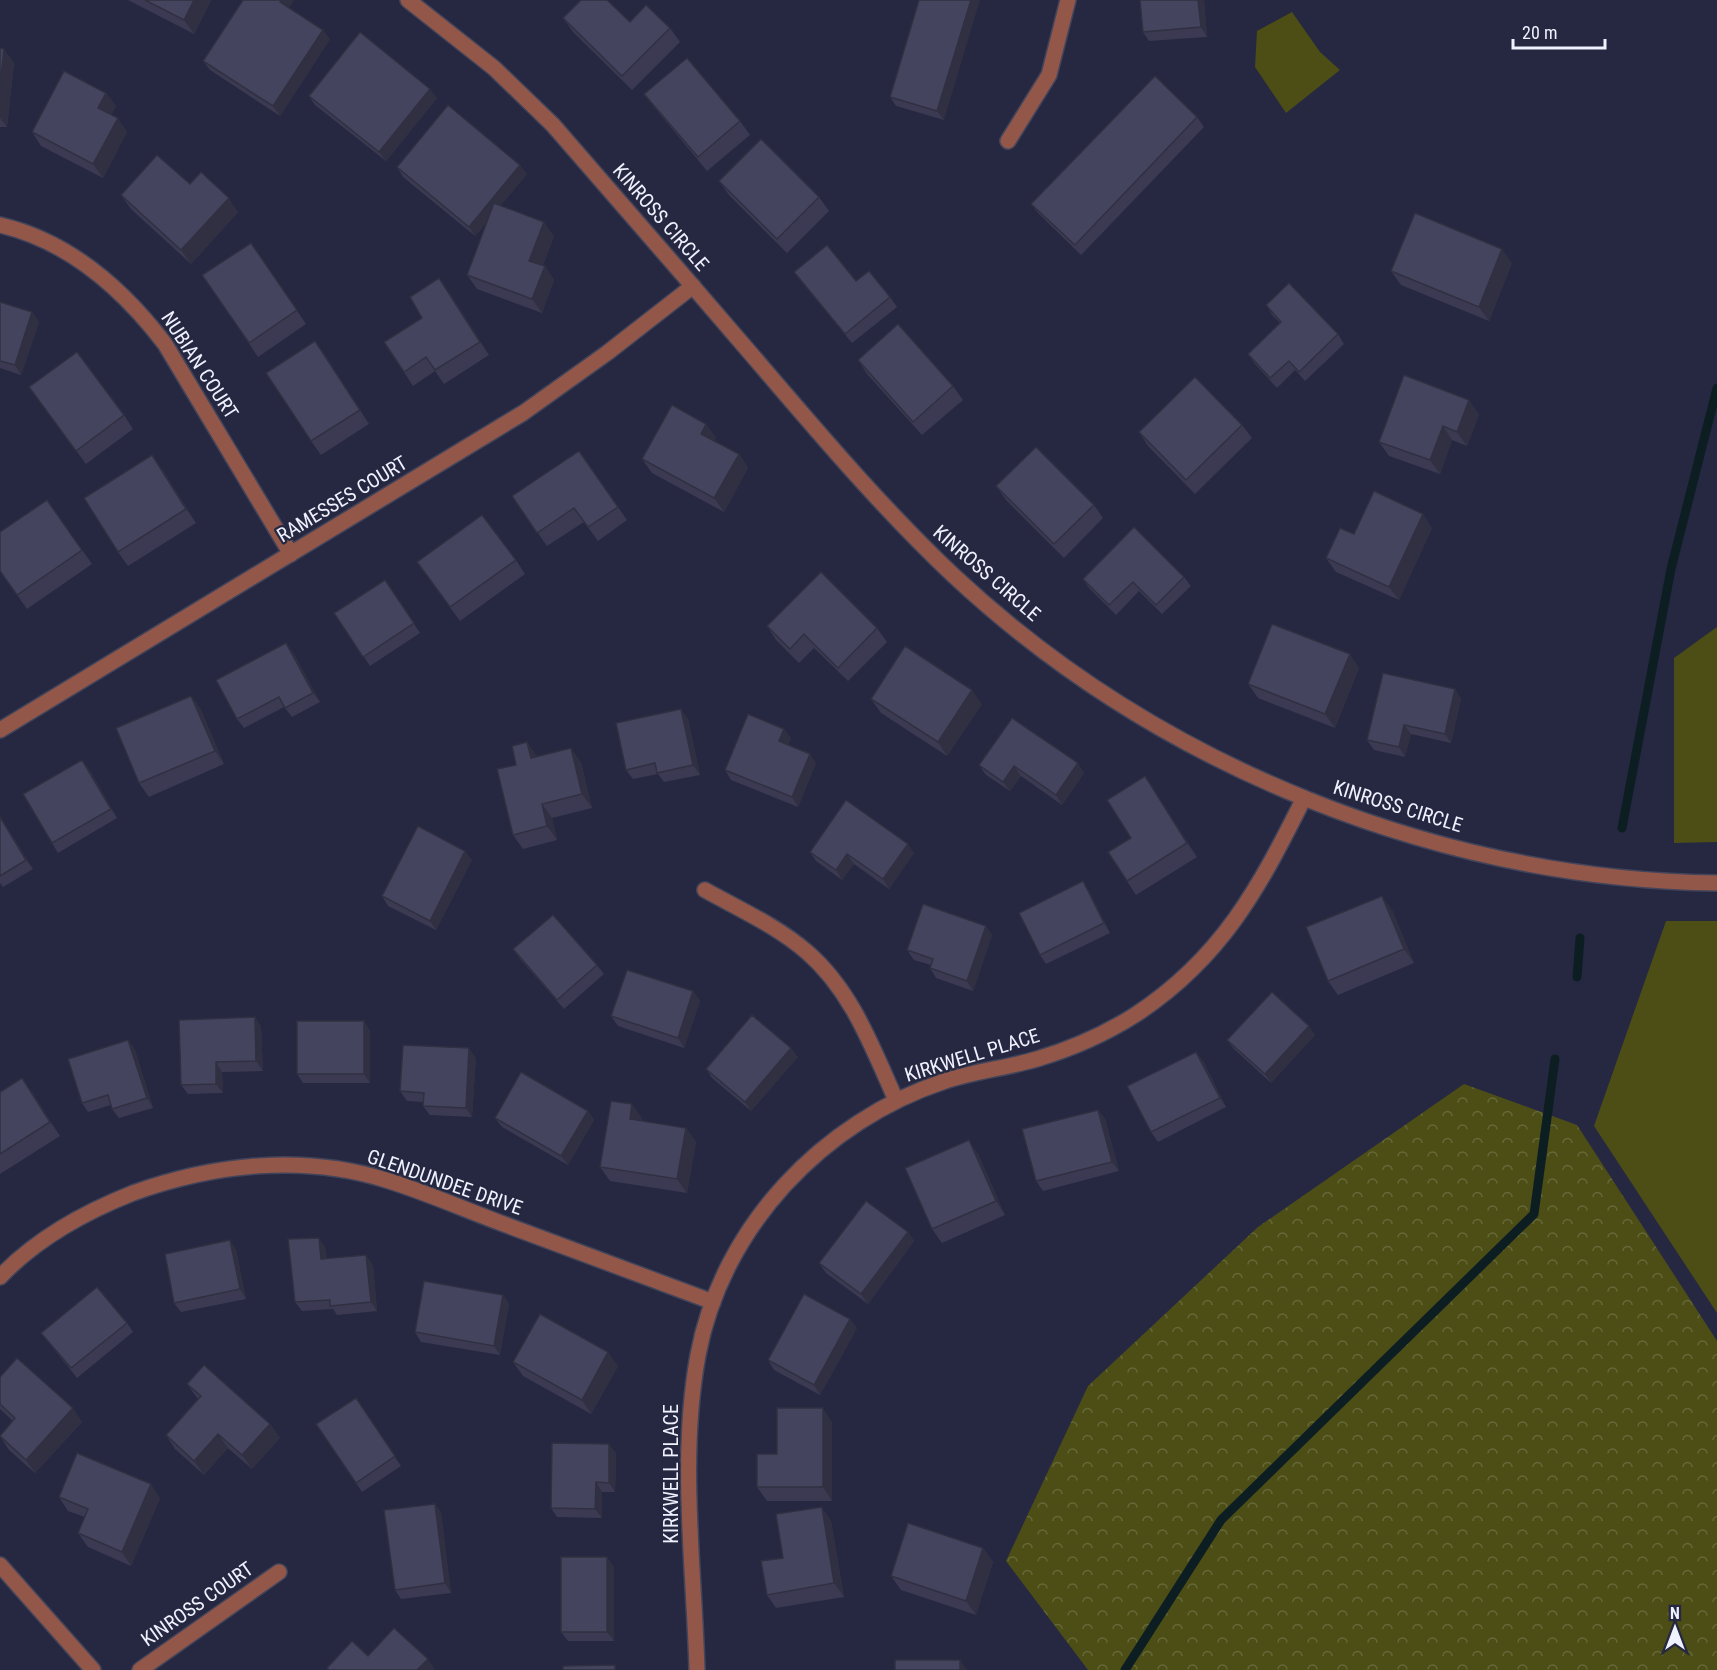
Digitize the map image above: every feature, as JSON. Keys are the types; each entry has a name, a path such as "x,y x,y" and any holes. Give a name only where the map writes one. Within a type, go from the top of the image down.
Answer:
{"street":[{"name":"KINROSS CIRCLE","path":"408,0 494,68 553,125 893,517 956,578 1022,634 1096,687 1171,733 1254,777 1304,798 1429,840 1514,861 1604,875 1678,883 1717,883"},
{"path":"1008,141 1049,75 1068,0"},
{"name":"NUBIAN COURT","path":"0,225 49,243 82,262 113,285 140,312 165,344 291,554"},
{"name":"RAMESSES COURT","path":"0,730 523,413 607,353 693,286"},
{"name":"KIRKWELL PLACE","path":"697,1670 690,1409 698,1352 713,1302 741,1243 768,1203 806,1162 832,1141 850,1127 896,1100 946,1080 1037,1059 1087,1041 1134,1016 1179,982 1217,944 1250,901 1304,798"},
{"path":"705,890 781,933 807,952 835,981 858,1015 896,1100"},
{"name":"GLENDUNDEE DRIVE","path":"0,1277 66,1225 106,1203 169,1180 211,1170 255,1165 299,1165 385,1180 713,1302"},
{"path":"0,1565 93,1670"},
{"name":"KINROSS COURT","path":"140,1670 279,1572"}],"green space":[{"path":"1292,12 1320,52 1340,70 1286,113 1255,67 1257,31"},
{"path":"1717,627 1717,842 1674,843 1674,658"},
{"path":"1666,921 1717,921 1717,1313 1594,1126"},
{"path":"1464,1084 1577,1125 1717,1341 1717,1670 1088,1670 1006,1561 1088,1386 1258,1227"}],"building":[{"path":"145,0 194,0 184,20"},
{"path":"243,0 282,0 280,2 323,30 273,106 203,61"},
{"path":"581,0 607,0 630,22 646,5 670,28 622,76 563,18"},
{"path":"919,0 971,0 937,111 890,97"},
{"path":"1140,0 1198,0 1201,27 1143,32"},
{"path":"360,32 430,89 379,152 309,96"},
{"path":"0,48 4,49 0,87"},
{"path":"687,58 740,121 698,157 644,94"},
{"path":"64,71 106,93 98,108 118,118 93,164 32,132"},
{"path":"1155,76 1197,117 1075,245 1031,204"},
{"path":"448,105 520,165 469,227 397,167"},
{"path":"761,139 819,197 777,239 719,181"},
{"path":"157,155 190,184 201,172 229,198 181,250 121,195"},
{"path":"494,203 544,222 529,261 545,266 532,299 467,275"},
{"path":"1415,213 1502,249 1479,307 1391,271"},
{"path":"251,243 297,310 249,343 202,275"},
{"path":"827,245 856,281 869,271 890,297 845,334 794,272"},
{"path":"439,278 480,342 435,370 426,357 404,372 384,342 422,318 410,297"},
{"path":"1289,283 1338,334 1299,372 1289,361 1270,378 1248,354 1281,322 1266,305"},
{"path":"0,302 32,312 15,365 0,361"},
{"path":"898,324 953,386 913,422 858,360"},
{"path":"315,341 360,410 311,441 266,373"},
{"path":"77,352 124,415 76,451 29,387"},
{"path":"1404,375 1469,400 1457,432 1443,426 1430,460 1379,442"},
{"path":"1195,377 1242,425 1186,480 1139,432"},
{"path":"672,405 706,424 701,434 739,454 714,498 642,459"},
{"path":"1036,447 1094,505 1054,544 996,486"},
{"path":"579,451 618,507 588,527 574,508 537,533 512,496"},
{"path":"152,455 186,509 118,552 84,498"},
{"path":"1374,491 1423,514 1389,587 1326,558 1340,528 1354,534"},
{"path":"47,500 82,550 17,595 0,571 0,532"},
{"path":"482,515 516,560 450,607 417,562"},
{"path":"1134,527 1184,577 1156,605 1133,582 1109,605 1083,579"},
{"path":"821,572 877,628 838,668 804,634 790,649 767,626"},
{"path":"385,580 414,623 363,657 334,613"},
{"path":"1272,624 1350,654 1325,714 1248,684"},
{"path":"286,643 313,693 285,708 279,697 237,719 216,680"},
{"path":"905,646 972,690 938,742 871,699"},
{"path":"1383,673 1455,689 1445,734 1404,725 1399,747 1367,740"},
{"path":"191,696 215,751 139,783 116,728"},
{"path":"681,709 693,765 657,773 655,763 626,770 616,723"},
{"path":"748,714 784,729 779,741 810,754 792,797 725,770"},
{"path":"1012,718 1078,763 1056,795 1014,766 1003,782 979,765"},
{"path":"527,742 531,758 571,748 582,794 542,804 547,826 513,835 497,769 516,765 512,746"},
{"path":"82,760 111,809 52,843 23,794"},
{"path":"1145,776 1187,843 1127,881 1108,852 1131,838 1107,800"},
{"path":"846,800 908,844 883,879 847,854 836,870 810,852"},
{"path":"0,817 26,860 0,876"},
{"path":"418,826 465,851 430,921 382,896"},
{"path":"1083,881 1104,923 1040,955 1019,913"},
{"path":"1382,896 1404,949 1328,981 1306,927"},
{"path":"923,904 986,926 967,981 930,968 933,959 907,950"},
{"path":"553,915 597,965 557,1000 513,949"},
{"path":"627,970 693,991 678,1038 611,1016"},
{"path":"1272,992 1309,1026 1265,1074 1227,1040"},
{"path":"752,1015 791,1048 745,1102 706,1069"},
{"path":"255,1017 256,1061 216,1062 216,1084 181,1085 179,1020"},
{"path":"297,1021 364,1021 364,1074 297,1074"},
{"path":"128,1040 147,1098 112,1109 108,1095 82,1103 68,1059"},
{"path":"403,1045 469,1048 466,1108 423,1106 424,1093 400,1091"},
{"path":"1196,1052 1220,1098 1151,1132 1127,1086"},
{"path":"521,1072 588,1111 561,1156 495,1118"},
{"path":"22,1078 50,1122 0,1154 0,1092"},
{"path":"611,1101 632,1104 630,1119 686,1128 677,1179 600,1167"},
{"path":"1098,1110 1112,1162 1036,1181 1022,1129"},
{"path":"969,1140 996,1201 932,1229 905,1168"},
{"path":"866,1201 908,1232 861,1294 819,1263"},
{"path":"319,1238 321,1259 366,1255 371,1302 330,1306 330,1300 295,1302 288,1239"},
{"path":"230,1240 240,1289 174,1303 165,1254"},
{"path":"424,1281 503,1295 494,1346 415,1332"},
{"path":"97,1287 127,1323 71,1368 41,1333"},
{"path":"804,1294 850,1319 814,1385 768,1360"},
{"path":"540,1314 608,1352 582,1400 513,1362"},
{"path":"17,1358 73,1408 26,1460 0,1436 15,1418 0,1404 0,1377"},
{"path":"204,1365 270,1424 242,1455 218,1434 194,1461 166,1435 201,1396 187,1384"},
{"path":"356,1398 395,1456 356,1483 316,1424"},
{"path":"777,1408 823,1408 823,1487 757,1487 757,1454 777,1454"},
{"path":"552,1443 609,1444 609,1483 596,1482 595,1509 551,1508"},
{"path":"77,1453 151,1484 122,1552 78,1533 88,1509 59,1497"},
{"path":"435,1504 445,1583 395,1590 384,1510"},
{"path":"822,1507 834,1583 767,1595 761,1561 783,1558 776,1514"},
{"path":"908,1523 983,1548 966,1601 891,1576"},
{"path":"561,1557 607,1557 607,1632 561,1632"},
{"path":"394,1628 428,1659 417,1670 329,1670 327,1668 352,1641 368,1656"},
{"path":"895,1660 960,1660 960,1670 895,1670"},
{"path":"615,1665 615,1670 563,1670 563,1666"}],"waterway":[{"path":"1622,828 1671,569 1717,388"},
{"path":"1577,977 1580,938"},
{"path":"1125,1670 1221,1520 1534,1214 1555,1059"}]}
